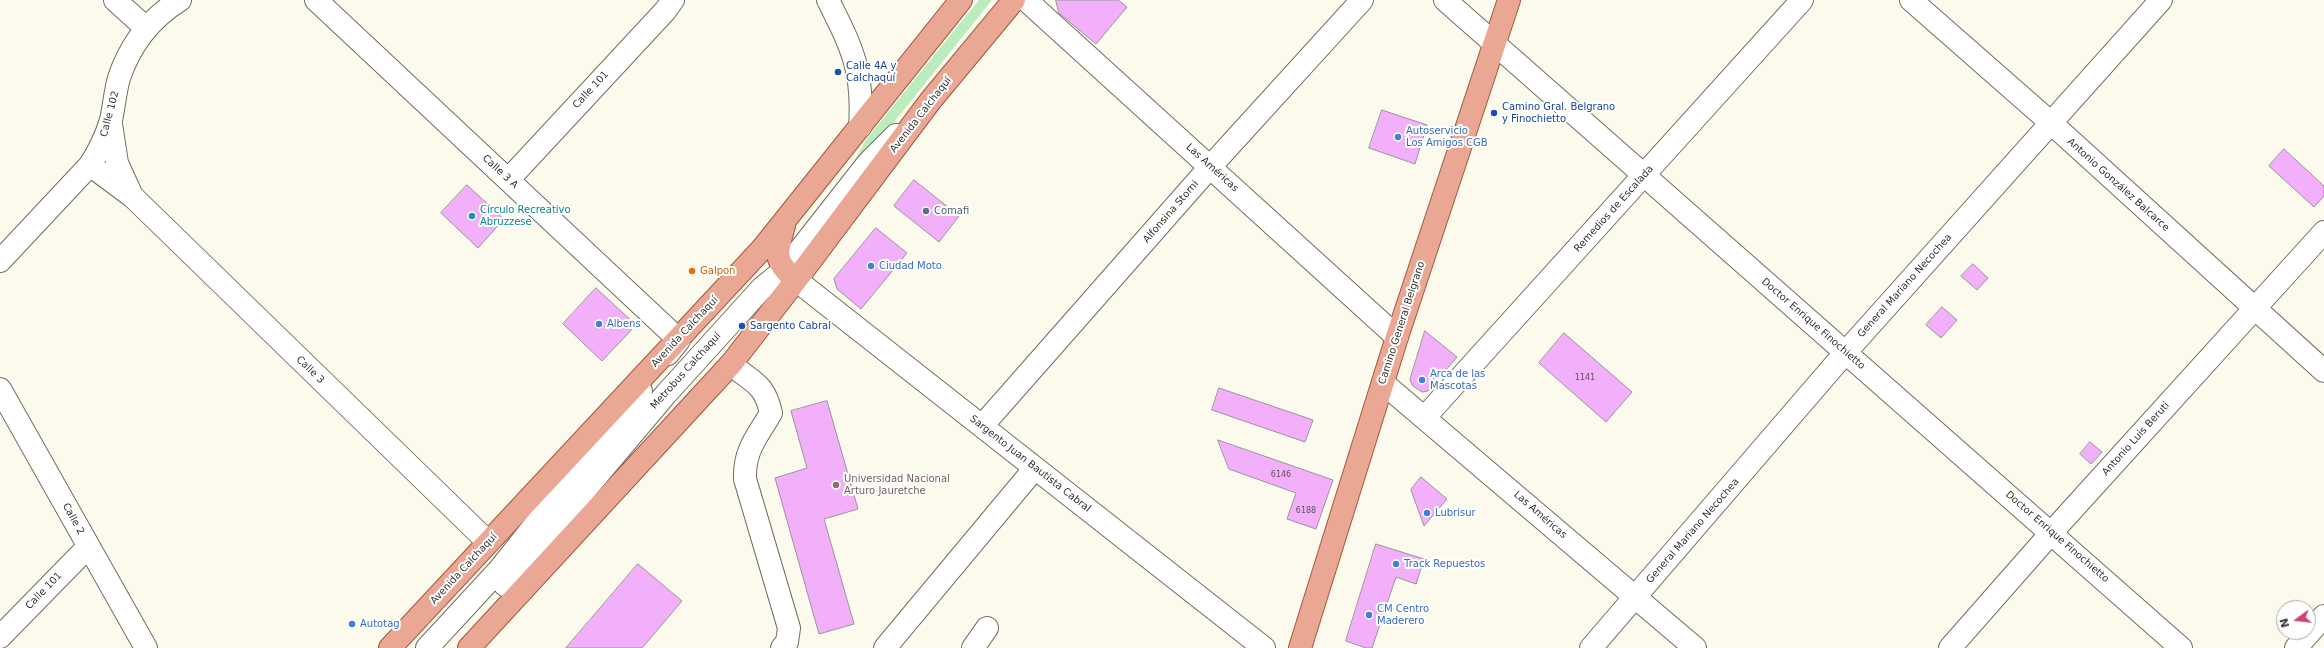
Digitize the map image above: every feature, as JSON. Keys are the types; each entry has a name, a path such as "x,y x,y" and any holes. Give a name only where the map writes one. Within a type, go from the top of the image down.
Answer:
{"main road":[{"name":"Avenida Calchaquí","path":"390,648 679,340 785,221 961,0"},
{"name":"Avenida Calchaquí","path":"931,100 1014,0"},
{"name":"Camino General Belgrano","path":"1300,648 1397,337 1509,0"},
{"path":"469,648 731,364 790,275 778,258 777,250 785,221"}],"street":[{"path":"115,0 146,28"},
{"name":"Calle 102","path":"0,260 90,165 101,149 110,121 119,78 132,49 146,28 167,8 180,0"},
{"name":"Calle 101","path":"508,180 665,11 672,0"},
{"path":"828,0 845,35 858,69 862,98 860,127"},
{"name":"Las Américas","path":"1026,0 1397,337"},
{"name":"Alfonsina Storni","path":"982,426 1210,167 1362,0"},
{"name":"Doctor Enrique Finochietto","path":"1445,0 1494,45 1845,353 2052,532 2181,648"},
{"name":"Remedios de Escalada","path":"1425,417 1802,0"},
{"name":"Antonio González Balcarce","path":"1910,0 2050,122 2255,310 2324,371"},
{"name":"General Mariano Necochea","path":"1591,648 1845,353 2050,122 2161,0"},
{"name":"Calle 3 A","path":"315,2 679,340"},
{"name":"Metrobus Calchaquí","path":"447,648 519,570 666,394 762,288 790,275 868,163 931,100"},
{"name":"Calle 3","path":"110,121 117,163 132,197"},
{"name":"Calle 3","path":"90,165 132,197 488,542"},
{"name":"Antonio Luis Beruti","path":"1950,648 2052,532 2255,310 2324,232"},
{"name":"Sargento Juan Bautista Cabral","path":"790,275 1264,648"},
{"name":"Metrobus Calchaquí","path":"427,648 499,570 631,404 679,340"},
{"path":"731,364 763,389 768,398 771,413 749,450 744,462 745,479 789,628 787,642 782,648"},
{"name":"Las Américas","path":"1383,383 1425,417 1695,648"},
{"name":"Calle 2","path":"0,389 146,648"},
{"path":"885,648 1035,468"},
{"name":"Calle 101","path":"0,637 88,547"},
{"path":"2296,648 2324,616"},
{"path":"972,648 987,628"}],"green space":[{"path":"979,0 992,0 862,162 792,244 850,168 865,141"}],"building":[{"path":"1056,0 1118,0 1127,7 1096,44 1059,13"},
{"name":"Autoservicio Los Amigos CGB","path":"1382,110 1427,125 1415,164 1369,148"},
{"path":"2284,149 2324,186 2324,196 2314,207 2269,166"},
{"name":"Comafi","path":"914,180 959,216 939,242 894,206"},
{"name":"Círculo Recreativo Abruzzese","path":"467,185 504,219 478,248 441,213"},
{"name":"Ciudad Moto","path":"876,228 907,253 861,309 837,289 834,279"},
{"path":"1973,264 1988,278 1977,290 1961,276"},
{"name":"Albens","path":"596,288 636,325 602,361 563,324"},
{"path":"1942,307 1957,320 1941,338 1926,325"},
{"path":"1425,331 1457,357 1428,391 1422,392 1413,386 1410,380"},
{"path":"1564,333 1632,392 1606,422 1539,363"},
{"path":"1219,388 1313,420 1305,442 1212,410"},
{"path":"827,401 858,509 824,519 854,624 819,634 775,478 807,468 791,411"},
{"path":"1218,440 1333,480 1316,529 1287,519 1296,493 1229,469"},
{"path":"2090,442 2102,452 2091,464 2080,454"},
{"name":"Lubrisur","path":"1421,477 1447,499 1424,526 1411,490"},
{"path":"1376,544 1424,559 1416,584 1396,577 1372,648 1366,648 1346,641"},
{"path":"638,564 682,601 642,648 566,648"}],"place":[{"name":"Calle 4A y Calchaquí","path":"838,72"},
{"name":"Camino Gral. Belgrano y Finochietto","path":"1494,113"},
{"name":"Autoservicio Los Amigos CGB","path":"1398,137"},
{"name":"Comafi","path":"926,211"},
{"name":"Círculo Recreativo Abruzzese","path":"472,216"},
{"name":"Ciudad Moto","path":"871,266"},
{"name":"Galpon","path":"692,271"},
{"name":"Albens","path":"599,324"},
{"name":"Sargento Cabral","path":"742,326"},
{"name":"Arca de las Mascotas","path":"1422,380"},
{"name":"Universidad Nacional Arturo Jauretche","path":"836,485"},
{"name":"Lubrisur","path":"1427,513"},
{"name":"Track Repuestos","path":"1396,564"},
{"name":"CM Centro Maderero","path":"1369,615"},
{"name":"Autotag","path":"352,624"}]}
